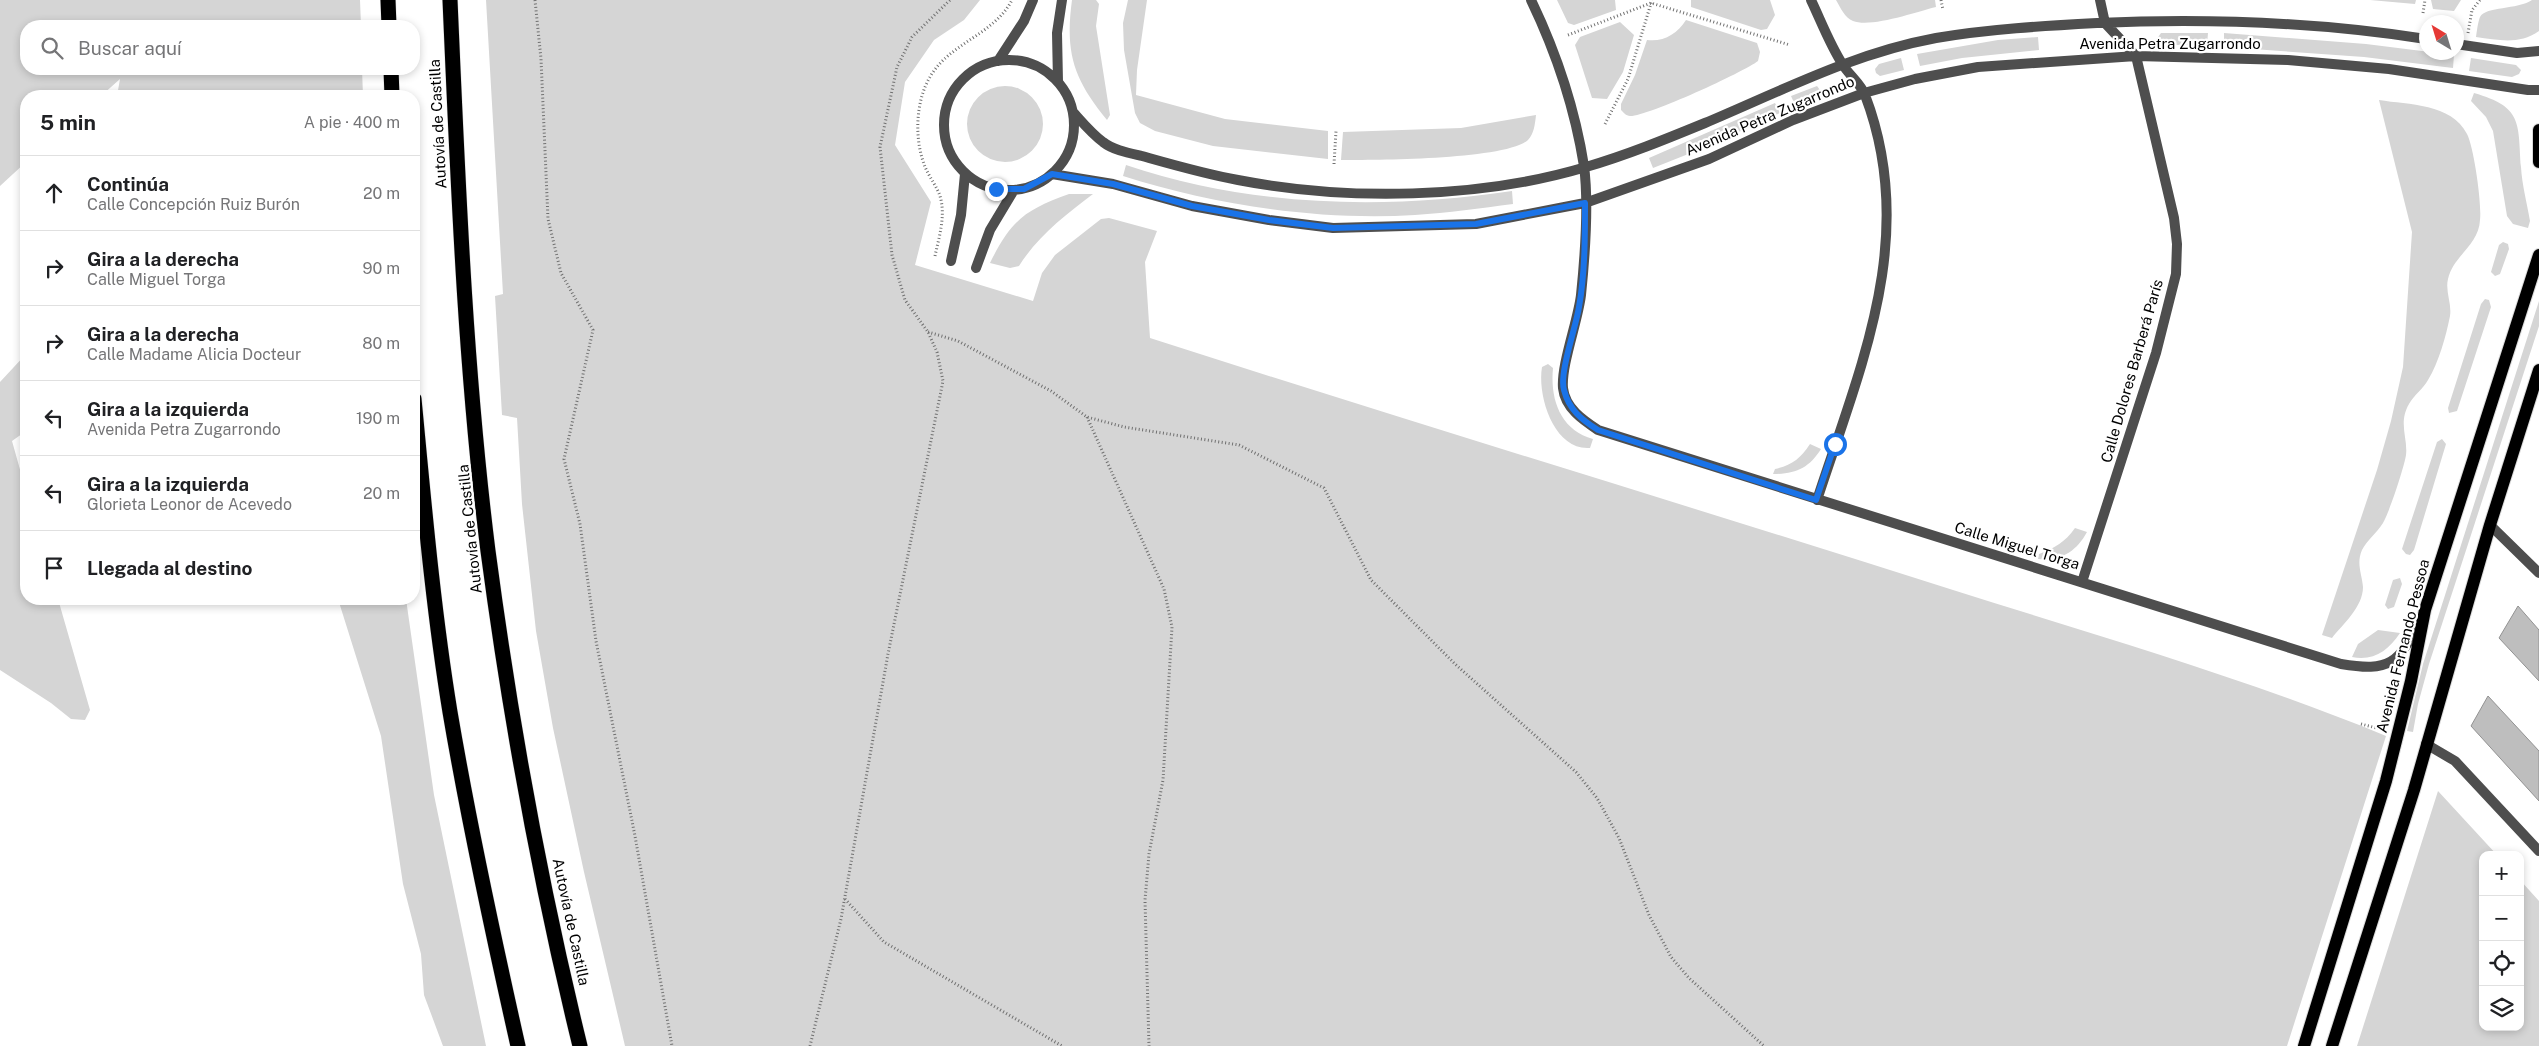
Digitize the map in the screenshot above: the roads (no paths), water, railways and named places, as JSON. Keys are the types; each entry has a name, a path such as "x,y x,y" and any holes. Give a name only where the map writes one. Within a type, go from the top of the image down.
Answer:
{"highway":[{"path":"388,0 389,20"},
{"name":"Autovía de Castilla","path":"450,0 470,353 488,548 521,764 547,900 580,1046"},
{"path":"391,75 392,90"},
{"path":"420,462 428,547 450,710 485,898 518,1046"}],"main road":[{"path":"2539,130 2539,162"},
{"name":"Avenida Fernando Pessoa","path":"2304,1046 2386,781 2411,681 2425,610 2539,255"},
{"path":"2332,1046 2414,790 2490,525 2539,370"}],"street":[{"path":"998,61 1024,21 1033,0"},
{"path":"1058,82 1057,33 1062,0"},
{"path":"1531,0 1545,30 1573,115 1584,168 1585,203"},
{"path":"1810,0 1842,64 1864,92 1880,143 1888,206 1886,252 1880,296 1816,500"},
{"path":"2100,0 2105,23 2136,56"},
{"name":"Avenida Petra Zugarrondo","path":"1073,112 1104,144 1201,173 1260,184 1333,191 1412,192 1472,189 1518,182 1584,168 1706,122 1779,89 1842,64 1935,38 2018,27 2105,23 2264,21 2376,31 2419,38"},
{"path":"2464,45 2517,53 2539,51"},
{"name":"Avenida Petra Zugarrondo","path":"1052,174 1113,184 1211,210 1333,228 1476,224 1585,203 1709,159 1793,120 1864,92 1915,79 1978,67 2136,56 2288,60 2389,69 2528,90 2539,90"},
{"name":"Calle Dolores Barberá París","path":"2082,582 2156,353 2176,274 2177,244 2174,218 2136,56"},
{"path":"1020,60 1041,68 1058,82 1065,91 1073,112 1071,146 1052,174 1034,185 1014,190 996,189 979,183 965,174 950,154 944,131 946,107 957,85 975,69 998,61 1020,60"},
{"path":"951,261 962,214 965,174"},
{"path":"976,268 990,230 1014,190"},
{"name":"Calle Miguel Torga","path":"1585,203 1584,260 1579,307 1563,388 1568,402 1578,417 1598,430 2341,664 2368,668 2387,665 2405,650 2425,610"},
{"path":"2490,525 2539,573"},
{"path":"2426,744 2455,761 2539,851"}]}
